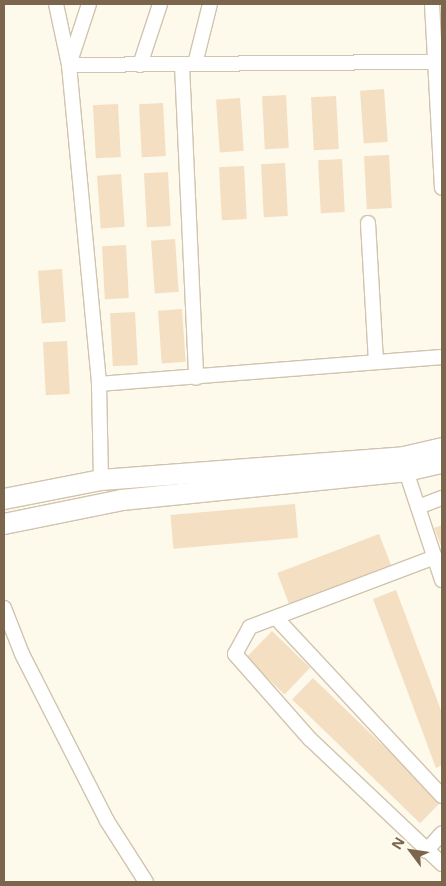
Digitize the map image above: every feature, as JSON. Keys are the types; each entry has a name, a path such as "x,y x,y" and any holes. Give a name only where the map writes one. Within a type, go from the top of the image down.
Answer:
{"main road":[{"path":"4,499 101,480 404,457 442,448"},
{"path":"4,524 122,500 406,471 442,463"}],"street":[{"path":"56,4 69,65 99,384 101,480"},
{"path":"69,65 89,4"},
{"path":"140,65 160,4"},
{"path":"196,378 188,65 210,4"},
{"path":"432,4 437,62 442,188"},
{"path":"69,65 437,62"},
{"path":"368,223 376,362"},
{"path":"99,384 196,378 442,357"},
{"path":"406,471 442,580"},
{"path":"418,508 442,498"},
{"path":"435,557 276,619 250,627 235,654 310,739 426,851 442,864"},
{"path":"4,608 22,654 107,821 146,882"},
{"path":"276,619 442,796"},
{"path":"426,851 442,833"}],"building":[{"path":"384,89 388,142 364,144 360,91"},
{"path":"286,95 289,148 265,149 262,96"},
{"path":"336,96 339,149 314,150 311,97"},
{"path":"240,98 244,151 220,153 216,100"},
{"path":"163,103 166,156 142,157 139,104"},
{"path":"118,104 121,157 96,158 93,105"},
{"path":"389,155 392,208 367,209 364,156"},
{"path":"342,159 345,212 321,213 318,160"},
{"path":"285,163 288,216 264,217 261,164"},
{"path":"244,166 247,219 222,220 219,167"},
{"path":"168,172 171,226 147,227 144,173"},
{"path":"121,174 125,227 101,229 97,176"},
{"path":"175,239 179,292 155,294 151,241"},
{"path":"126,245 129,298 105,299 102,246"},
{"path":"62,269 66,322 42,324 38,271"},
{"path":"182,309 186,362 162,364 158,311"},
{"path":"135,312 138,365 113,366 110,313"},
{"path":"67,341 70,394 46,395 43,342"},
{"path":"295,504 298,538 173,549 170,515"},
{"path":"442,525 442,548 434,528"},
{"path":"379,534 392,568 290,607 277,573"},
{"path":"396,590 442,713 442,765 436,768 373,599"},
{"path":"272,631 310,668 284,694 246,658"},
{"path":"313,678 441,802 420,823 292,700"}]}
